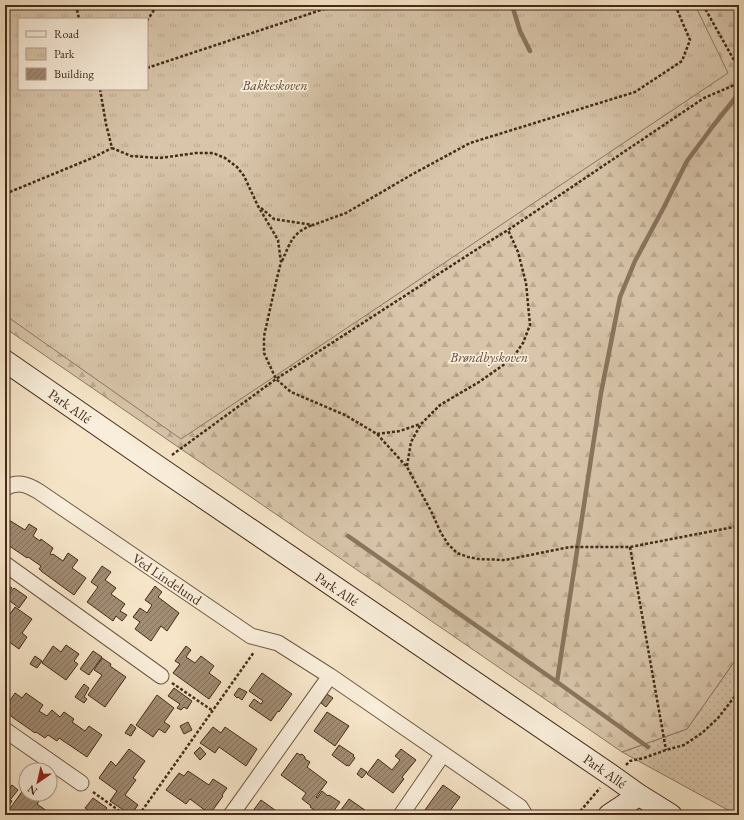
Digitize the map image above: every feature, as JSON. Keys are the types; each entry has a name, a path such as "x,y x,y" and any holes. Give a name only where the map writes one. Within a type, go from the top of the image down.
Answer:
{"street":[{"name":"Park Allé","path":"5,361 611,775 637,805 671,815"},
{"name":"Ved Lindelund","path":"5,488 18,484 28,485 33,488 251,636 278,643 330,676 520,807 525,815"},
{"path":"5,564 162,676"},
{"path":"231,815 330,676"},
{"path":"5,730 81,783"},
{"path":"400,815 443,754"},
{"path":"609,815 637,805"}],"path":[{"path":"76,5 79,18"},
{"path":"148,19 157,5"},
{"path":"148,68 336,5"},
{"path":"675,5 690,40 682,61 635,92 470,143 346,213 313,225 299,232 293,238 281,262 264,336 264,353 276,379 291,392 344,415 377,434 407,467 431,510 441,533 448,544 457,553 478,560 505,560 570,546 630,547 739,526"},
{"path":"703,5 739,69"},
{"path":"157,466 276,379 508,230 704,98 739,83"},
{"path":"100,90 112,148"},
{"path":"5,194 92,158 112,148 131,156 160,158 196,153 213,153 225,158 244,176 258,206 278,240 281,262"},
{"path":"258,206 274,219 313,225"},
{"path":"407,467 411,442 421,424 440,405 479,382 512,359 523,343 530,325 526,282 518,252 508,230"},
{"path":"377,434 400,431 421,424"},
{"path":"630,547 666,750"},
{"path":"139,815 264,640"},
{"path":"162,676 213,711"},
{"path":"577,815 611,775 630,761 684,745 702,734 718,718 739,691"},
{"path":"81,783 125,815"}],"green space":[{"name":"Brøndbyskoven","path":"5,5 18,18 18,90 148,90 148,88 219,5 739,5 739,655 687,729 622,752 5,328"},
{"name":"Bakkeskoven","path":"5,5 695,5 728,73 181,439 5,315"},
{"path":"739,655 739,734 736,738 739,762 739,815 737,815 622,752 687,729"}],"building":[{"path":"9,520 25,530 29,524 37,529 33,536 40,541 41,539 53,548 50,554 53,554 63,561 68,553 78,560 72,568 86,578 74,595 41,571 39,569 41,566 5,543 5,526"},
{"path":"102,566 111,572 105,580 116,588 111,594 125,604 120,611 127,615 122,621 116,616 113,621 87,602 98,587 91,582"},
{"path":"5,583 12,588 5,598"},
{"path":"155,586 162,592 158,597 179,613 167,631 161,626 151,641 135,629 140,622 133,617 140,608 147,613 152,605 145,600"},
{"path":"14,588 27,597 19,608 6,598"},
{"path":"15,607 32,619 22,633 27,637 19,649 5,639 5,621"},
{"path":"66,645 79,654 74,661 78,664 66,680 42,663 53,646 61,652"},
{"path":"186,646 191,650 186,657 195,663 201,656 214,666 209,673 221,682 209,699 173,673 180,664 175,661"},
{"path":"93,651 102,657 89,675 80,669"},
{"path":"35,656 42,661 37,668 30,664"},
{"path":"102,658 111,664 110,666 126,677 105,707 88,695 102,675 94,670"},
{"path":"262,673 292,694 271,721 249,706 254,699 261,704 263,701 249,691"},
{"path":"84,684 89,688 84,697 87,699 84,703 75,697"},
{"path":"174,688 192,701 187,709 184,707 181,710 177,708 180,704 168,696"},
{"path":"239,688 247,692 242,700 234,695"},
{"path":"15,693 22,698 26,693 43,705 39,711 47,716 52,710 60,717 64,712 74,719 72,722 85,731 89,726 102,735 87,757 59,738 57,741 48,735 45,738 36,732 35,733 5,712 5,708"},
{"path":"327,694 333,698 326,707 321,703"},
{"path":"157,695 174,708 164,722 170,726 165,733 159,729 153,737 136,725"},
{"path":"327,712 349,726 335,746 314,731"},
{"path":"188,722 192,730 184,734 180,726"},
{"path":"131,724 136,728 131,736 125,733"},
{"path":"213,727 221,733 225,727 257,749 246,766 219,747 215,753 200,743"},
{"path":"339,745 354,755 353,756 355,758 349,766 332,755"},
{"path":"200,747 206,754 200,760 194,753"},
{"path":"129,749 145,761 133,778 136,780 125,795 138,805 131,815 110,801 117,791 99,778 111,761 116,766"},
{"path":"401,749 416,760 402,777 404,779 393,793 367,774 378,759 392,770 400,760 395,756"},
{"path":"297,753 300,755 302,754 305,759 310,762 307,767 327,782 316,797 317,798 322,791 340,802 331,815 324,815 310,807 311,806 302,799 306,793 281,775"},
{"path":"361,768 367,772 362,778 357,774"},
{"path":"188,771 209,785 213,779 227,788 210,814 190,799 186,804 166,790 179,773 184,776"},
{"path":"12,785 18,790 10,800 12,801 5,812 5,794"},
{"path":"443,785 460,797 447,815 423,815 422,814"},
{"path":"18,797 18,802 38,802 37,804 51,815 16,815 9,810"},
{"path":"93,798 107,808 102,815 95,815 85,808"},
{"path":"349,799 372,815 337,815"},
{"path":"261,800 282,815 250,815"}],"waterway":[{"path":"512,5 520,31 530,51"},
{"path":"557,682 601,393 620,297 635,261 687,161 736,97"},
{"path":"348,536 648,747"}]}
